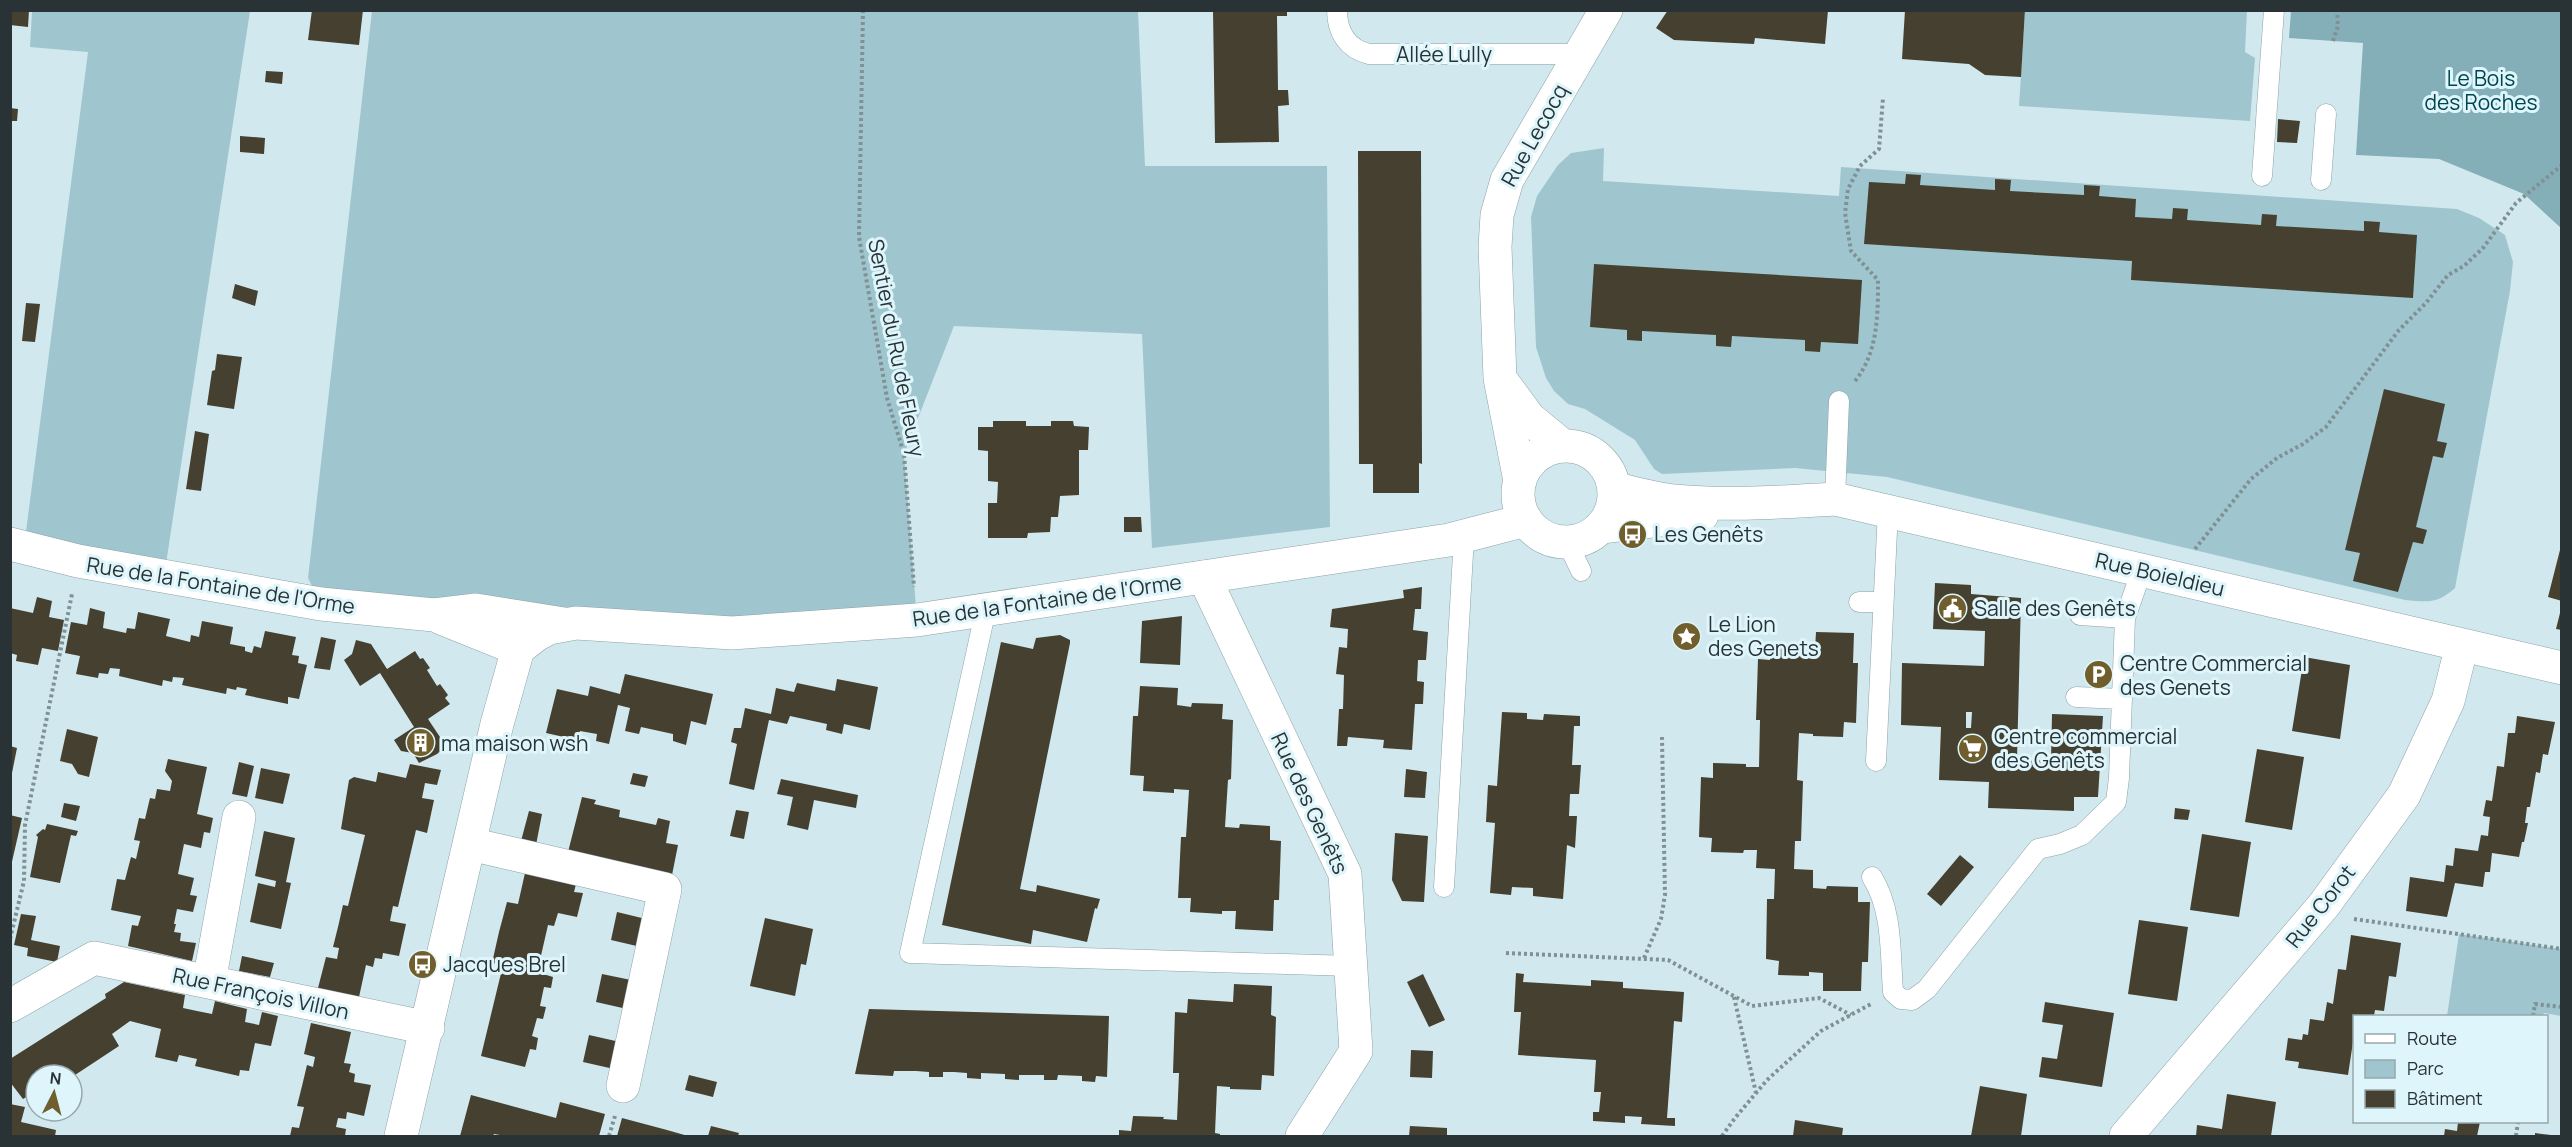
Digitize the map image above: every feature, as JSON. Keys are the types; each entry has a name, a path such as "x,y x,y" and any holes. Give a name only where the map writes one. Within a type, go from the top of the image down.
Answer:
{"street":[{"name":"Rue Lecocq","path":"1520,481 1500,378 1495,247 1497,215 1507,180 1606,10"},
{"path":"1500,378 1529,418 1563,446"},
{"path":"1563,446 1578,447 1597,457 1611,475 1615,489 1613,506 1601,527 1582,540 1567,542 1551,540 1537,532 1526,520 1520,508 1518,495 1520,481 1526,468 1535,457 1548,449 1563,446"},
{"name":"Rue Boieldieu","path":"1615,489 1672,501 1757,504 1835,499 2562,668"},
{"name":"Rue Boieldieu","path":"1601,527 1690,517 1757,504"},
{"name":"Rue de la Fontaine de l'Orme","path":"10,544 78,561 321,604 434,615 476,610 564,624 603,624 732,633 917,620 1464,536 1526,520"},
{"name":"Rue des Genêts","path":"1204,577 1345,874 1356,1051 1302,1137"},
{"name":"Rue de la Fontaine de l'Orme","path":"434,615 518,649 536,635 564,624"},
{"name":"Rue Corot","path":"2126,1137 2317,914 2404,795 2448,701 2462,645"},
{"path":"401,1137 497,724 518,649"},
{"path":"209,982 239,817"},
{"path":"470,844 664,889 622,1086"},
{"name":"Rue François Villon","path":"10,1006 94,958 428,1028"}],"lane":[{"path":"2262,176 2274,10"},
{"name":"Allée Lully","path":"1339,13 1347,44 1353,49 1369,54 1579,54"},
{"path":"2321,180 2326,114"},
{"path":"1835,499 1839,400"},
{"path":"1876,760 1888,510"},
{"path":"1444,887 1464,536"},
{"path":"1567,542 1581,571"},
{"path":"1872,877 1882,893 1887,914 1893,992 1901,999 1912,1000 1927,989 2038,849 2060,844 2082,835 2116,802 2126,618 2142,570"},
{"path":"1858,602 1883,602"},
{"path":"986,609 910,954 1351,966"},
{"path":"2080,615 2126,618"},
{"path":"2076,697 2122,699"}],"path":[{"name":"Sentier du Ru de Fleury","path":"863,10 859,237 887,398 904,454 917,620"},
{"path":"2333,41 2338,26 2337,10"},
{"path":"1839,400 1862,374 1878,327 1878,280 1851,251 1845,213 1848,189 1860,166 1879,149 1883,98"},
{"path":"2182,580 2190,557 2200,540 2251,479 2277,458 2303,444 2326,427 2399,330 2426,303 2448,275 2464,266 2483,248 2516,203 2562,165"},
{"path":"10,939 24,881 25,825 78,561"},
{"path":"1644,958 1661,919 1665,896 1662,738"},
{"path":"2317,914 2562,949"},
{"path":"1506,953 1668,960 1752,1006 1819,998 1851,1015"},
{"path":"1722,1137 1756,1093 1821,1031 1893,992"},
{"path":"1734,996 1756,1093"},
{"path":"2533,1015 2535,1004 2562,1007"}],"green space":[{"path":"32,11 250,11 164,577 24,547 88,52 30,47"},
{"path":"372,11 1138,11 1145,166 1327,166 1330,527 1152,548 1142,334 954,326 904,454 917,620 732,633 321,604 308,578"},
{"path":"2025,11 2247,11 2245,52 2255,58 2250,121 2019,106"},
{"name":"Le Bois des Roches","path":"2291,11 2561,11 2561,228 2524,194 2439,159 2356,155 2363,43 2289,38"},
{"path":"1604,148 1603,181 1839,196 1841,167 2457,209 2479,218 2505,235 2513,262 2510,291 2455,588 2443,597 2432,601 2405,600 1887,477 1795,468 1662,474 1654,469 1635,440 1585,409 1568,404 1554,391 1546,378 1536,347 1531,217 1537,196 1558,165 1571,153"},
{"path":"2459,934 2561,949 2561,1016 2544,1013 2543,1015 2447,1015"}],"building":[{"path":"10,10 29,10 28,27 10,25"},
{"path":"312,10 363,10 359,45 308,40"},
{"path":"1213,10 1287,10 1287,16 1277,16 1278,90 1288,90 1289,105 1278,106 1279,142 1215,143"},
{"path":"1668,10 1828,10 1825,44 1755,38 1754,44 1674,40 1656,28"},
{"path":"1905,10 2025,10 2021,77 1985,75 1969,64 1902,59"},
{"path":"266,71 283,72 282,84 265,82"},
{"path":"10,108 18,109 17,121 10,121"},
{"path":"2278,119 2300,121 2297,143 2277,142"},
{"path":"240,136 265,138 264,154 240,152"},
{"path":"1358,151 1421,151 1422,464 1419,463 1419,493 1373,493 1373,464 1359,464"},
{"path":"1906,174 1921,175 1920,185 1995,190 1995,179 2011,180 2010,191 2084,195 2084,185 2100,186 2099,196 2136,199 2135,217 2172,219 2173,208 2188,209 2187,220 2261,225 2262,214 2277,215 2276,226 2364,231 2364,221 2380,222 2379,232 2417,235 2413,298 2131,280 2132,261 1864,244 1869,182 1905,184"},
{"path":"1594,264 1862,280 1858,344 1821,342 1820,352 1805,351 1805,340 1732,336 1731,347 1716,346 1716,335 1642,331 1642,341 1627,340 1627,330 1590,327"},
{"path":"235,284 258,291 255,306 232,298"},
{"path":"26,303 40,304 35,342 22,341"},
{"path":"217,354 242,357 234,409 207,405"},
{"path":"2384,389 2445,404 2437,441 2447,443 2443,458 2433,456 2416,527 2427,530 2423,544 2413,542 2398,592 2353,581 2360,553 2345,550"},
{"path":"993,421 1026,421 1026,426 1051,426 1051,421 1073,421 1074,426 1089,427 1088,450 1079,450 1079,495 1060,496 1058,517 1051,517 1050,532 1028,533 1027,538 988,538 988,503 997,503 998,482 988,481 988,451 978,450 978,427 993,427"},
{"path":"195,431 209,434 201,491 186,489"},
{"path":"1124,517 1141,517 1142,532 1124,532"},
{"path":"2562,546 2562,601 2548,597"},
{"path":"1935,583 1971,585 1971,594 2021,598 2017,759 2051,761 2052,714 2103,716 2098,797 2074,797 2074,811 1988,808 1989,782 1939,780 1941,727 1901,725 1902,663 1984,666 1985,631 1933,629","holes":["1966,712 1972,712 1971,728 1966,728"]},
{"path":"1422,587 1421,609 1415,609 1413,630 1428,632 1426,660 1418,660 1417,681 1424,682 1423,704 1415,704 1412,750 1383,748 1384,740 1348,737 1347,746 1337,746 1339,709 1343,709 1344,675 1336,674 1339,647 1347,648 1348,629 1330,627 1332,609 1404,598 1403,590"},
{"path":"37,597 52,601 49,617 64,620 58,651 42,648 38,665 16,661 17,655 10,653 10,608 33,613"},
{"path":"90,608 105,612 103,628 126,633 127,628 135,629 138,612 170,619 166,636 190,642 191,635 199,637 202,621 233,627 230,644 245,647 245,651 252,653 254,646 261,648 265,631 296,637 292,655 299,656 298,663 307,665 299,699 288,697 288,704 245,695 247,689 237,687 236,690 227,688 226,694 182,685 184,678 173,677 172,682 163,680 162,686 119,676 120,669 110,668 108,674 99,673 98,678 76,674 80,656 65,653 71,622 87,625"},
{"path":"2562,609 2562,630 2556,629"},
{"path":"1182,616 1180,665 1140,663 1142,621"},
{"path":"1816,632 1854,633 1853,663 1858,663 1856,723 1844,722 1843,737 1799,733 1797,780 1803,781 1801,841 1795,841 1794,869 1813,870 1813,888 1858,887 1858,902 1870,902 1868,962 1862,962 1861,991 1823,991 1823,973 1809,972 1809,976 1778,975 1779,961 1766,959 1767,899 1774,899 1775,869 1756,868 1757,850 1744,850 1743,853 1711,852 1712,838 1699,837 1701,777 1713,778 1713,763 1746,764 1746,767 1759,767 1760,720 1756,720 1758,659 1770,660 1770,645 1801,646 1801,649 1815,650"},
{"path":"1060,635 1070,640 1070,643 1020,889 1036,892 1037,885 1100,899 1097,909 1095,908 1087,942 1033,930 1031,944 942,925 1001,642 1033,649 1036,638"},
{"path":"321,637 336,640 330,670 314,668"},
{"path":"356,640 371,644 387,669 415,651 420,659 423,658 437,686 440,684 448,695 445,698 450,704 428,719 446,746 437,754 419,763 413,753 401,751 394,740 414,727 380,673 360,686 344,660 352,654"},
{"path":"2304,657 2350,665 2340,739 2292,731"},
{"path":"625,674 713,694 706,725 691,721 686,745 673,741 673,734 641,727 639,734 625,731 630,708 618,705 609,744 596,741 597,734 580,731 576,747 563,743 564,737 546,733 557,689 588,696 590,686 620,694"},
{"path":"837,679 878,687 870,730 844,724 842,734 826,730 827,724 790,716 787,724 769,720 754,790 729,784 737,744 731,742 734,728 741,728 745,708 771,714 776,688 794,692 797,683 835,691"},
{"path":"1140,686 1178,688 1177,705 1191,707 1192,703 1223,704 1222,719 1233,720 1231,779 1228,780 1225,827 1239,828 1240,824 1270,826 1270,840 1281,841 1279,900 1274,900 1273,931 1235,929 1236,911 1222,911 1222,914 1190,912 1191,898 1178,898 1181,837 1186,837 1189,790 1174,789 1174,793 1143,791 1144,776 1130,775 1133,716 1138,716"},
{"path":"1502,712 1527,713 1527,719 1543,720 1544,714 1580,716 1580,726 1574,726 1572,765 1581,765 1579,794 1570,794 1569,816 1577,816 1575,848 1567,845 1563,899 1533,896 1533,888 1512,887 1511,895 1490,893 1495,823 1486,822 1488,785 1497,786"},
{"path":"2517,716 2555,722 2548,755 2543,754 2540,773 2536,772 2530,807 2527,807 2525,823 2528,823 2519,857 2492,853 2490,872 2485,872 2483,887 2455,883 2447,917 2406,911 2410,877 2444,882 2446,865 2453,866 2455,848 2478,851 2481,835 2488,836 2490,817 2483,816 2486,800 2492,801 2497,766 2504,767 2508,733 2515,733"},
{"path":"67,729 98,737 89,777 78,774 72,764 60,761"},
{"path":"10,746 17,748 12,773 10,773"},
{"path":"2257,749 2304,757 2292,830 2245,822"},
{"path":"168,759 207,767 197,814 213,818 210,833 204,832 201,848 184,844 178,874 194,878 190,895 197,896 193,912 177,909 174,924 176,924 174,932 181,933 180,941 196,943 192,961 128,946 132,925 138,926 141,916 111,910 117,879 125,880 131,857 136,859 140,841 134,840 139,818 145,819 150,798 155,799 157,789 170,791 172,781 165,771"},
{"path":"239,762 254,766 247,797 232,794"},
{"path":"410,764 441,770 437,785 425,783 422,798 434,800 427,833 416,830 398,907 393,906 390,921 406,924 399,956 383,953 382,959 375,958 373,967 366,965 359,997 318,988 326,957 337,959 339,948 333,947 343,905 348,906 365,835 341,829 349,780 354,777 376,782 378,772 406,778"},
{"path":"261,768 290,774 283,804 255,798"},
{"path":"1406,769 1427,772 1425,798 1404,797"},
{"path":"633,773 648,776 645,787 630,784"},
{"path":"781,779 858,795 856,808 814,800 808,830 787,825 793,797 777,794"},
{"path":"582,797 596,800 594,804 620,810 619,817 656,825 658,818 670,821 666,843 678,845 672,875 568,852"},
{"path":"64,803 80,806 76,821 61,817"},
{"path":"2175,808 2190,810 2188,820 2174,819"},
{"path":"736,810 749,812 744,839 730,836"},
{"path":"529,811 542,814 536,845 521,841"},
{"path":"10,815 22,818 11,866 10,866"},
{"path":"47,824 78,831 76,836 71,835 60,883 30,877 38,837 36,835 43,829 45,830"},
{"path":"264,831 295,838 286,882 291,883 281,929 250,922 258,883 275,887 276,881 255,876"},
{"path":"1395,833 1428,836 1424,902 1402,901 1392,880"},
{"path":"2202,834 2251,842 2239,917 2190,910"},
{"path":"1960,855 1974,867 1941,906 1927,894"},
{"path":"525,873 576,884 574,892 583,893 577,917 558,913 554,926 548,925 540,960 546,962 543,974 553,977 551,988 544,987 540,1006 546,1007 543,1019 537,1018 532,1036 538,1038 536,1050 530,1049 525,1067 481,1056 503,965 492,963 499,932 507,902 518,904"},
{"path":"617,912 646,919 641,947 611,940"},
{"path":"21,914 36,916 31,940 60,946 57,962 27,956 28,948 14,945"},
{"path":"765,918 813,929 806,965 801,964 795,996 750,986"},
{"path":"2139,920 2188,927 2177,1001 2128,994"},
{"path":"2351,935 2401,943 2396,977 2389,976 2384,1011 2375,1010 2374,1015 2353,1015 2353,1042 2348,1075 2298,1068 2299,1062 2285,1060 2288,1038 2302,1040 2303,1034 2308,1035 2310,1019 2324,1021 2327,1002 2333,1004 2338,969 2346,970"},
{"path":"242,956 274,963 270,977 239,971"},
{"path":"1516,973 1524,974 1523,982 1591,986 1591,980 1623,982 1623,988 1684,992 1682,1022 1674,1021 1667,1118 1675,1118 1675,1126 1641,1124 1642,1117 1625,1116 1625,1123 1593,1121 1593,1112 1599,1112 1601,1092 1594,1092 1596,1060 1518,1055 1521,1012 1514,1012"},
{"path":"602,974 631,980 627,1009 596,1002"},
{"path":"1423,974 1445,1020 1429,1027 1407,982"},
{"path":"124,982 185,995 183,1008 212,1014 215,1001 247,1009 245,1022 259,1025 262,1012 278,1016 271,1046 255,1043 249,1071 240,1070 239,1076 195,1066 197,1059 179,1055 177,1062 155,1057 161,1029 130,1021 112,1034 119,1046 84,1069 84,1063 24,1063 23,1099 10,1082 10,1059 106,998 105,994"},
{"path":"1234,984 1272,986 1271,1015 1276,1017 1274,1076 1262,1075 1261,1090 1230,1089 1230,1087 1217,1086 1215,1133 1220,1136 1119,1136 1119,1130 1131,1131 1133,1116 1164,1117 1163,1119 1177,1120 1179,1073 1173,1073 1175,1012 1187,1013 1188,999 1233,1002"},
{"path":"2045,1002 2114,1013 2102,1087 2039,1077 2042,1057 2057,1059 2063,1025 2042,1022"},
{"path":"869,1009 1109,1016 1107,1077 1096,1076 1095,1082 1082,1081 1082,1076 1058,1075 1057,1080 1044,1080 1044,1075 1019,1075 1019,1080 1005,1079 1005,1074 981,1073 981,1079 967,1078 967,1073 954,1072 943,1072 943,1077 929,1077 929,1072 916,1071 894,1071 893,1076 855,1074"},
{"path":"311,1023 351,1032 344,1063 351,1064 349,1072 355,1074 354,1082 371,1085 364,1116 347,1112 346,1119 338,1118 336,1127 346,1129 345,1136 290,1136 292,1127 299,1128 304,1107 297,1106 307,1065 313,1067 315,1057 304,1054"},
{"path":"589,1035 620,1042 614,1069 583,1062"},
{"path":"1411,1050 1433,1051 1432,1078 1410,1077"},
{"path":"689,1075 717,1082 713,1097 685,1090"},
{"path":"1980,1086 2027,1094 2021,1136 1971,1136"},
{"path":"2227,1094 2276,1102 2271,1136 2196,1136 2197,1125 2222,1129"},
{"path":"471,1095 556,1118 560,1102 605,1114 599,1136 494,1134 493,1136 460,1136"},
{"path":"10,1104 24,1107 21,1122 56,1130 55,1136 10,1136"},
{"path":"622,1118 667,1130 688,1136 617,1136"},
{"path":"1795,1120 1843,1128 1842,1136 1793,1136"},
{"path":"2458,1123 2480,1123 2477,1136 2444,1136 2445,1129 2457,1131"},
{"path":"711,1126 739,1133 738,1136 708,1136"},
{"path":"1410,1126 1447,1128 1447,1136 1409,1136"},
{"path":"2535,1133 2551,1135 2535,1136"}],"place":[{"name":"Les Genêts","path":"1633,534"},
{"name":"Salle des Genêts","path":"1953,608"},
{"name":"Le Lion des Genets","path":"1687,636"},
{"name":"Centre Commercial des Genets","path":"2099,675"},
{"name":"ma maison wsh","path":"420,743"},
{"name":"Centre commercial des Genêts","path":"1973,748"},
{"name":"Jacques Brel","path":"422,964"}]}
